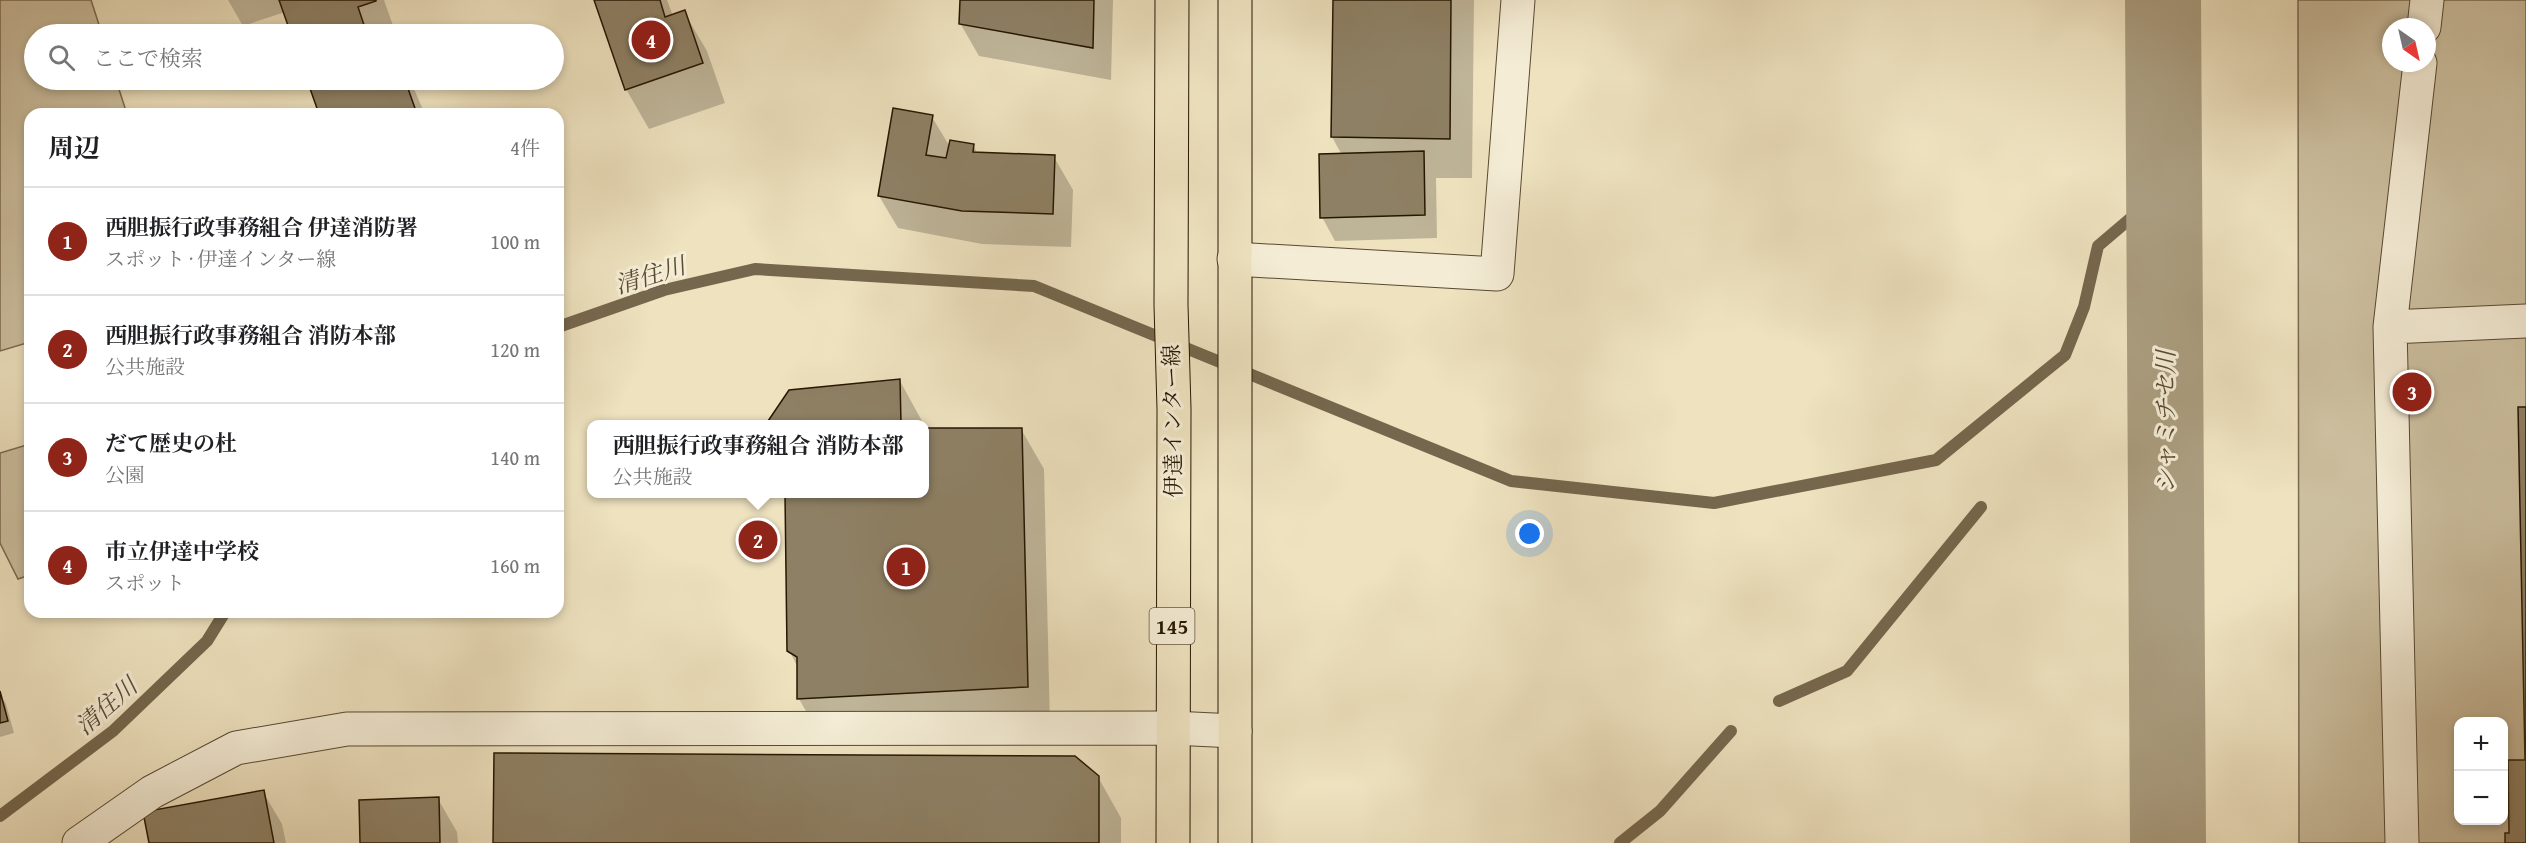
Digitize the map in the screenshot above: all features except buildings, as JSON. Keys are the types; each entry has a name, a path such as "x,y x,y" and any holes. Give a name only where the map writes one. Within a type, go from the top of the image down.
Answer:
{"main road":[{"name":"伊達インター線","path":"1172,0 1173,843"},
{"path":"1235,0 1235,843"}],"street":[{"path":"1234,259 1497,274 1518,0"},
{"path":"2425,18 2427,0"},
{"path":"2402,843 2390,327 2419,72"},
{"path":"2390,327 2526,321"},
{"path":"79,843 152,792 236,748 347,729 1172,728 1235,731"}],"shaded area":[{"path":"0,0 91,0 99,24 24,24 24,90 119,90 125,108 24,108 24,344 0,351"},
{"path":"2298,0 2526,0 2526,843 2299,843"},
{"path":"24,446 24,577 18,579 0,543 0,453"}],"waterway":[{"name":"シャミチセ川","path":"2163,0 2168,843"},
{"path":"564,325 664,290 755,269 1034,286 1511,481 1714,503 1936,460 2065,355 2084,307 2098,246 2165,189"},
{"path":"1779,701 1847,671 1981,507"},
{"name":"清住川","path":"0,816 113,731 207,641 221,618"},
{"path":"1620,843 1660,811 1731,731"}],"place":[{"name":"市立伊達中学校","path":"651,40"},
{"name":"だて歴史の杜","path":"2412,392"},
{"name":"西胆振行政事務組合 消防本部","path":"758,540"},
{"name":"西胆振行政事務組合 伊達消防署","path":"906,567"}]}
